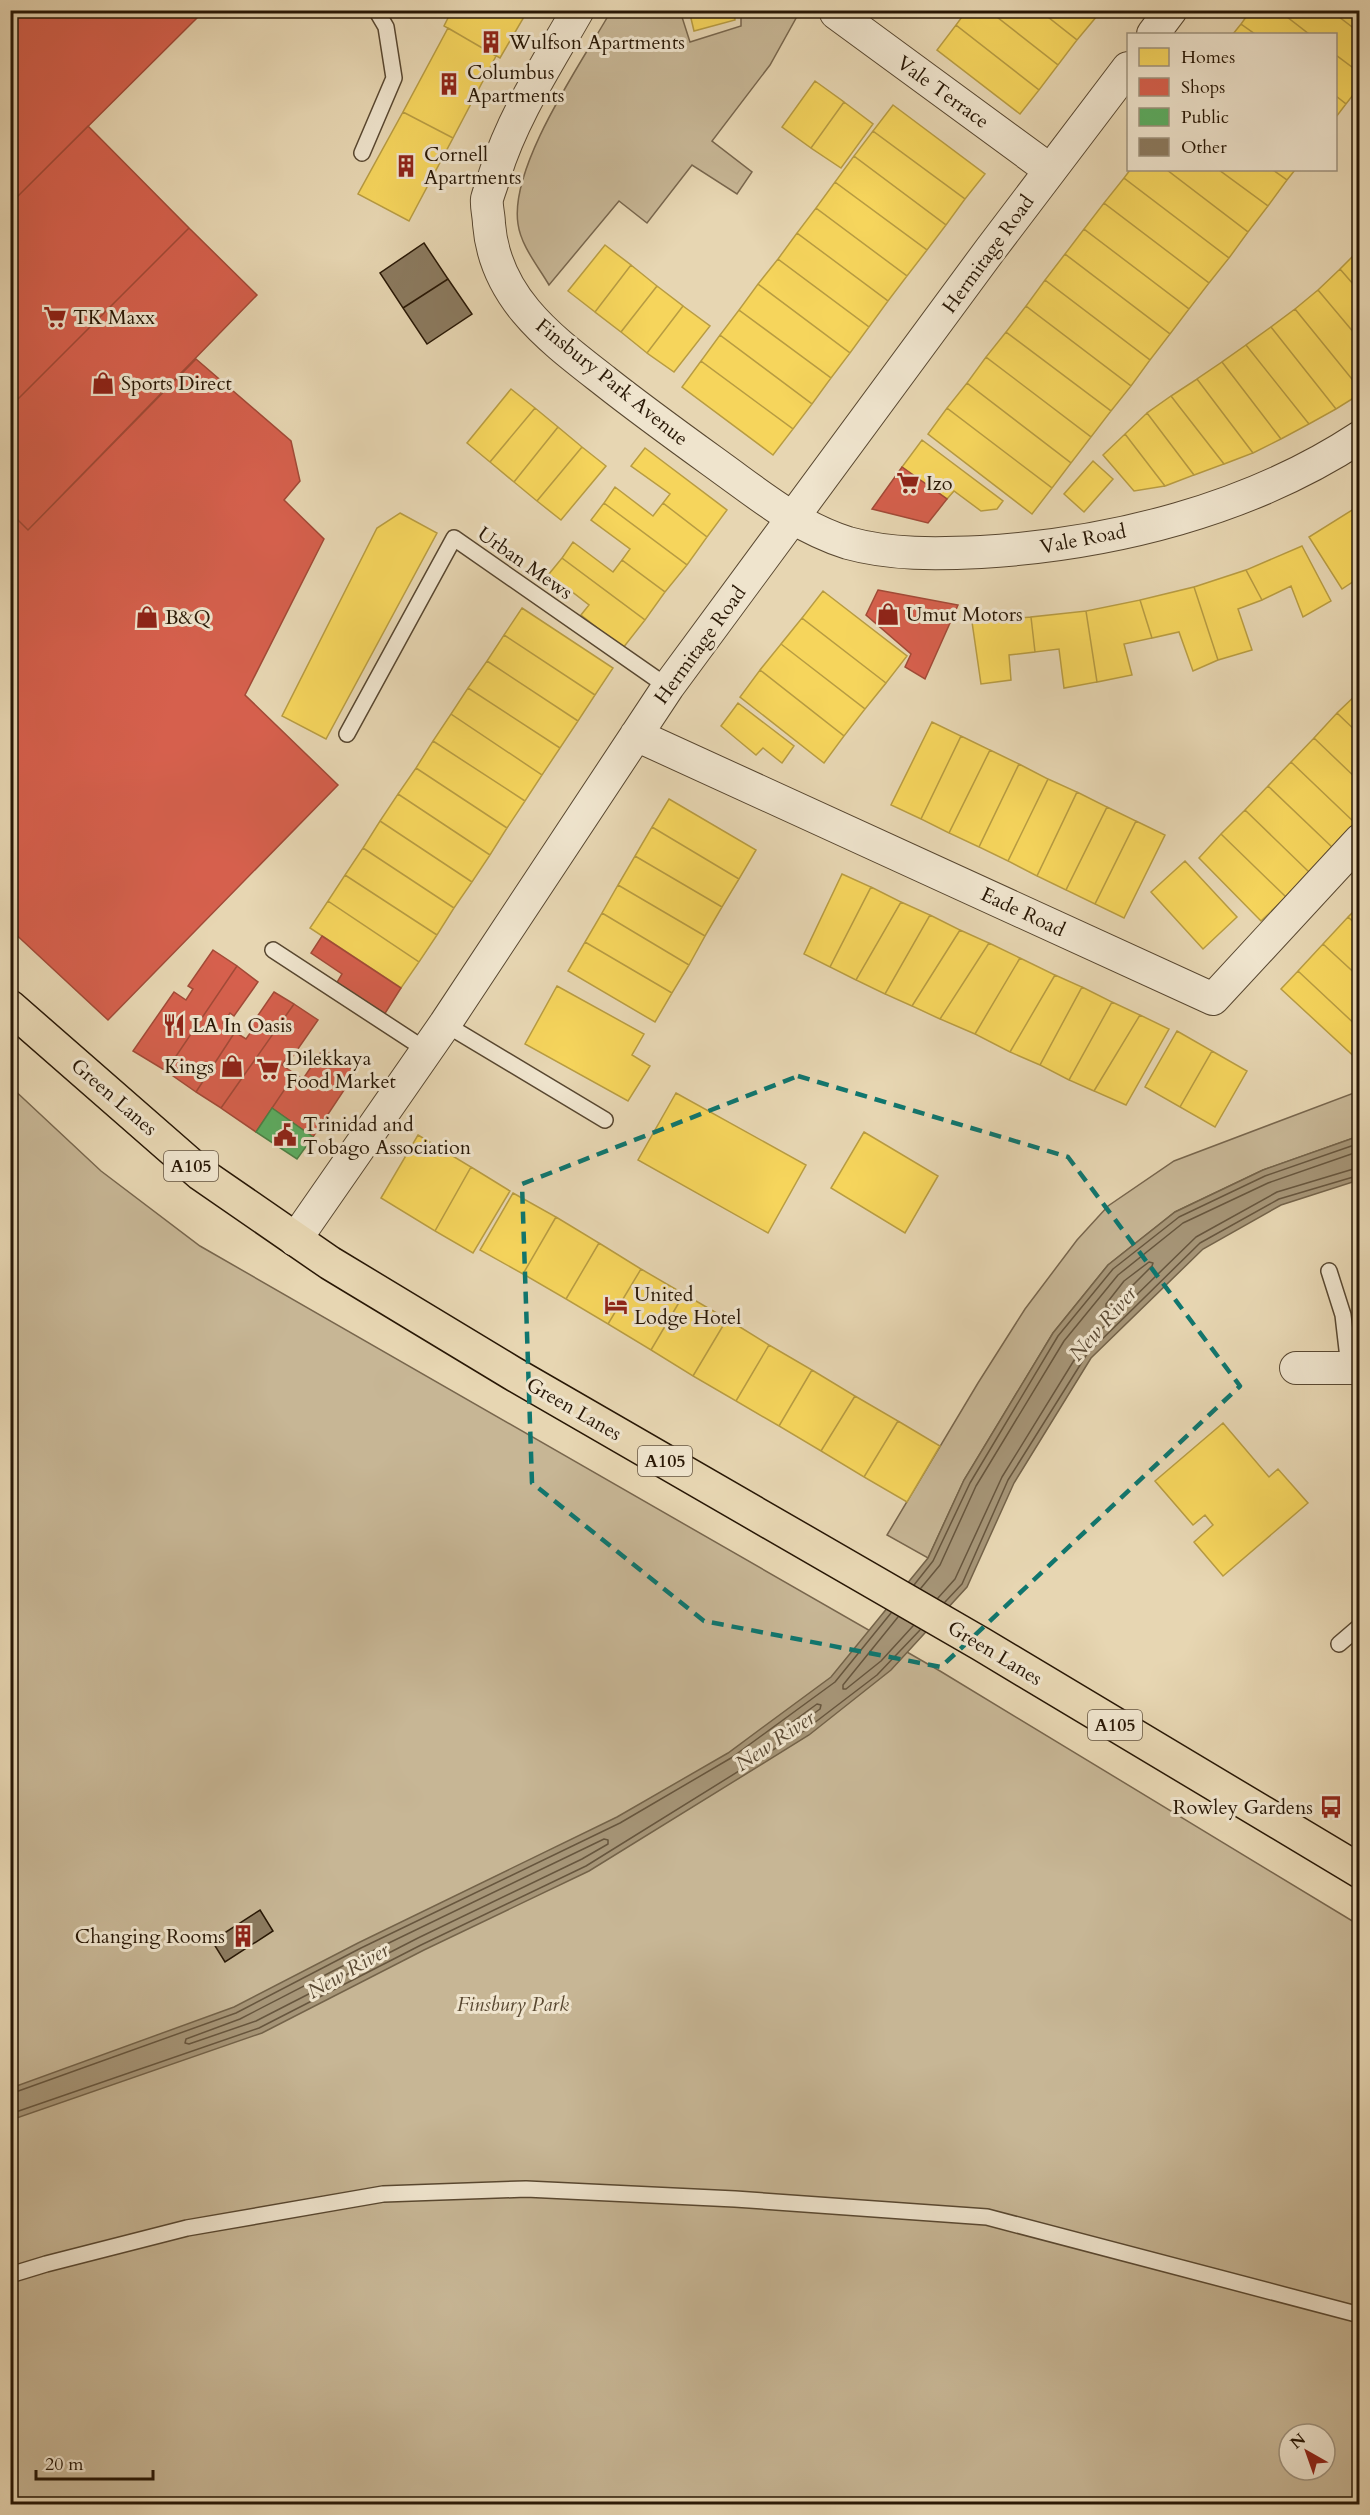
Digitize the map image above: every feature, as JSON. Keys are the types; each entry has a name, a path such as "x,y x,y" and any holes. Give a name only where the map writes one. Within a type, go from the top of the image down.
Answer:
{"main road":[{"name":"Green Lanes","path":"10,1007 195,1169 296,1240 461,1343 891,1591 1359,1871"}],"street":[{"name":"Finsbury Park Avenue","path":"578,10 504,145 487,199 490,241 503,276 519,304 548,336 648,414 794,520"},
{"path":"1155,33 1171,10"},
{"name":"Vale Terrace","path":"837,12 1050,170"},
{"name":"Hermitage Road","path":"296,1240 445,1024 668,687 1127,69"},
{"name":"Vale Road","path":"794,520 848,543 894,552 954,553 1041,548 1150,526 1213,508 1286,478 1340,450 1359,437"},
{"name":"Eade Road","path":"636,735 1213,999 1359,840"},
{"path":"1296,1368 1354,1368"}],"lane":[{"path":"362,153 394,78 386,27 376,10"},
{"name":"Urban Mews","path":"347,734 454,538 668,687"},
{"path":"273,950 426,1050"},
{"path":"445,1024 605,1120"},
{"path":"1329,1272 1343,1315 1354,1368"},
{"path":"1339,1644 1359,1626"},
{"path":"10,2275 45,2264 187,2229 383,2194 526,2189 735,2199 987,2217 1359,2315"}],"highlighted area":[{"path":"798,1076 1068,1157 1240,1386 941,1667 704,1621 532,1483 522,1184"}],"green space":[{"path":"611,11 660,11 682,17 690,42 741,26 741,11 800,11 770,65 712,141 752,172 737,194 692,165 647,223 619,201 549,285 530,256 520,232 518,200 525,173 550,115"},
{"name":"Finsbury Park","path":"10,1086 101,1171 200,1246 940,1671 1359,1925 1359,2504 11,2504"},
{"path":"1359,1091 1359,1136 1263,1170 1175,1212 1108,1265 1053,1333 964,1480 928,1558 887,1535 1025,1309 1077,1240 1108,1206 1174,1161"}],"water":[{"name":"New River","path":"1359,1136 1359,1180 1281,1205 1203,1249 1091,1358 1014,1483 967,1587 891,1670 809,1735 589,1871 424,1950 262,2033 11,2120 11,2088 234,2007 358,1943 617,1817 728,1753 831,1677 928,1558 964,1480 1053,1333 1108,1265 1175,1212 1263,1170"}],"building: Homes":[{"name":"Wulfson Apartments","path":"452,10 528,10 500,58 444,26"},
{"path":"689,10 734,10 735,20 694,31"},
{"path":"967,10 988,10 1058,65 1039,90 956,25"},
{"path":"988,10 1039,10 1077,40 1058,65"},
{"path":"1039,10 1090,10 1097,16 1077,40"},
{"path":"1251,10 1278,10 1308,33 1254,33 1241,24"},
{"path":"1278,10 1330,10 1360,33 1360,73 1337,56 1337,33 1308,33"},
{"path":"1330,10 1360,10 1360,33"},
{"path":"1241,24 1254,33 1234,33"},
{"path":"956,25 1039,90 1020,114 937,50"},
{"name":"Columbus Apartments","path":"448,28 496,56 453,138 403,112"},
{"path":"1337,56 1360,73 1360,86 1346,104 1337,97"},
{"path":"815,81 844,102 811,148 782,127"},
{"path":"1337,97 1346,104 1337,116"},
{"path":"844,102 873,124 841,168 811,148"},
{"path":"893,105 985,174 965,199 873,131"},
{"name":"Cornell Apartments","path":"403,112 453,138 409,221 358,194"},
{"path":"873,131 965,199 946,225 854,156"},
{"path":"854,156 946,225 927,250 835,182"},
{"path":"1129,171 1168,171 1248,232 1229,258 1124,178"},
{"path":"1168,171 1220,171 1268,206 1248,232"},
{"path":"1220,171 1274,171 1287,180 1268,206"},
{"path":"1274,171 1294,171 1287,180"},
{"path":"1124,178 1229,258 1209,283 1104,203"},
{"path":"835,182 927,250 907,276 816,208"},
{"path":"1104,203 1209,283 1189,309 1084,229"},
{"path":"816,208 907,276 888,301 797,233"},
{"path":"1084,229 1189,309 1170,334 1065,254"},
{"path":"797,233 888,301 869,327 778,259"},
{"path":"605,245 631,265 595,312 568,291"},
{"path":"1360,249 1360,292 1340,269"},
{"path":"1065,254 1170,334 1150,360 1045,280"},
{"path":"778,259 869,327 850,353 758,284"},
{"path":"631,265 657,286 621,332 595,312"},
{"path":"1340,269 1360,292 1360,340 1318,290"},
{"path":"1045,280 1150,360 1131,386 1026,306"},
{"path":"758,284 850,353 831,378 739,310"},
{"path":"657,286 683,306 647,353 621,332"},
{"path":"1318,290 1360,340 1360,389 1295,309"},
{"path":"683,306 710,326 674,372 647,353"},
{"path":"1026,306 1131,386 1111,411 1006,332"},
{"path":"1295,309 1360,389 1360,394 1336,409 1271,327"},
{"path":"739,310 831,378 812,404 720,335"},
{"path":"1271,327 1336,409 1309,424 1246,345"},
{"path":"1006,332 1111,411 1091,437 986,357"},
{"path":"720,335 812,404 793,429 701,361"},
{"path":"1246,345 1309,424 1281,439 1222,362"},
{"path":"986,357 1091,437 1071,463 967,383"},
{"path":"701,361 793,429 773,455 682,387"},
{"path":"1222,362 1281,439 1253,453 1197,379"},
{"path":"1197,379 1253,453 1224,464 1171,396"},
{"path":"967,383 1071,463 1052,488 947,408"},
{"path":"511,389 535,408 490,462 467,443"},
{"path":"1171,396 1224,464 1194,475 1147,413"},
{"path":"535,408 558,427 514,482 490,462"},
{"path":"947,408 1052,488 1032,514 928,434"},
{"path":"1147,413 1194,475 1165,486 1125,434"},
{"path":"558,427 582,447 537,501 514,482"},
{"path":"1125,434 1165,486 1134,491 1103,455"},
{"path":"922,440 1003,501 997,509 981,511 954,491 947,499 902,467"},
{"path":"582,447 606,466 561,520 537,501"},
{"path":"645,448 727,510 707,537 663,503 670,494 631,466"},
{"path":"1093,461 1113,479 1084,512 1064,494"},
{"path":"615,487 653,516 663,503 707,537 687,565 604,503"},
{"path":"604,503 687,565 665,592 622,560 630,549 591,520"},
{"path":"1357,507 1360,511 1360,577 1342,589 1309,537"},
{"path":"400,513 437,533 326,739 282,716 377,528"},
{"path":"573,542 613,572 622,560 665,592 645,620 562,558"},
{"path":"1302,546 1331,601 1303,617 1291,586 1262,600 1246,570"},
{"path":"562,558 645,620 623,648 581,615 589,605 549,574"},
{"path":"1246,570 1262,600 1238,609 1252,650 1218,660 1194,587"},
{"path":"1194,587 1218,660 1193,671 1179,632 1152,638 1140,600"},
{"path":"823,591 907,656 886,683 802,618"},
{"path":"1140,600 1152,638 1124,644 1132,675 1097,682 1086,611"},
{"path":"522,608 613,668 595,695 504,635"},
{"path":"1086,611 1097,682 1064,688 1059,649 1035,652 1031,617"},
{"path":"1031,617 1035,652 1009,655 1011,680 981,684 972,622"},
{"path":"802,618 886,683 865,709 781,644"},
{"path":"504,635 595,695 578,721 487,661"},
{"path":"781,644 865,709 844,736 760,670"},
{"path":"487,661 578,721 560,748 468,688"},
{"path":"760,670 844,736 824,763 740,697"},
{"path":"468,688 560,748 542,775 451,714"},
{"path":"1360,691 1360,735 1337,713"},
{"path":"738,703 794,746 782,763 763,748 756,755 721,726"},
{"path":"1337,713 1360,735 1360,782 1314,738"},
{"path":"451,714 542,775 525,801 433,741"},
{"path":"932,722 961,736 921,819 891,805"},
{"path":"961,736 990,750 949,833 921,819"},
{"path":"1314,738 1360,782 1360,820 1356,824 1291,762"},
{"path":"433,741 525,801 507,828 416,768"},
{"path":"990,750 1019,764 979,847 949,833"},
{"path":"1291,762 1356,824 1333,848 1268,786"},
{"path":"1019,764 1048,779 1008,861 979,847"},
{"path":"416,768 507,828 490,855 398,794"},
{"path":"1048,779 1077,792 1037,876 1008,861"},
{"path":"1268,786 1333,848 1309,872 1245,810"},
{"path":"1077,792 1107,807 1066,890 1037,876"},
{"path":"398,794 490,855 472,882 380,821"},
{"path":"669,799 756,850 739,879 652,827"},
{"path":"1107,807 1136,821 1095,904 1066,890"},
{"path":"1245,810 1309,872 1286,897 1221,834"},
{"path":"380,821 472,882 454,908 363,848"},
{"path":"1136,821 1165,835 1124,918 1095,904"},
{"path":"652,827 739,879 722,907 635,856"},
{"path":"1221,834 1286,897 1261,921 1199,858"},
{"path":"363,848 454,908 437,935 345,875"},
{"path":"635,856 722,907 705,936 618,885"},
{"path":"1185,861 1237,917 1203,949 1151,892"},
{"path":"842,874 871,887 830,967 804,954"},
{"path":"345,875 437,935 419,962 328,901"},
{"path":"618,885 705,936 689,965 602,913"},
{"path":"871,887 901,902 856,980 830,967"},
{"path":"328,901 419,962 401,988 310,928"},
{"path":"901,902 930,915 885,994 856,980"},
{"path":"1360,905 1360,928 1348,917"},
{"path":"602,913 689,965 672,993 585,942"},
{"path":"930,915 960,930 912,1006 885,994"},
{"path":"1348,917 1360,928 1360,978 1323,944"},
{"path":"960,930 989,943 940,1019 912,1006"},
{"path":"585,942 672,993 655,1022 568,971"},
{"path":"989,943 1020,958 975,1034 940,1019"},
{"path":"1323,944 1360,978 1360,1029 1298,971"},
{"path":"1020,958 1055,975 1010,1052 975,1034"},
{"path":"1298,971 1360,1029 1360,1062 1281,989"},
{"path":"1055,975 1082,987 1040,1065 1010,1052"},
{"path":"557,986 644,1034 632,1055 650,1066 628,1101 525,1044"},
{"path":"1082,987 1112,1002 1069,1080 1040,1065"},
{"path":"1112,1002 1140,1015 1094,1091 1069,1080"},
{"path":"1140,1015 1169,1029 1126,1105 1094,1091"},
{"path":"1177,1031 1212,1051 1180,1107 1145,1087"},
{"path":"1212,1051 1247,1071 1215,1127 1180,1107"},
{"path":"676,1093 806,1165 768,1233 638,1160"},
{"path":"864,1132 938,1176 905,1233 831,1188"},
{"path":"418,1135 471,1167 435,1231 381,1198"},
{"path":"471,1167 510,1191 473,1253 435,1231"},
{"path":"513,1193 556,1217 523,1274 480,1250"},
{"path":"556,1217 599,1243 566,1299 523,1274"},
{"path":"599,1243 641,1269 608,1324 566,1299"},
{"path":"641,1269 684,1294 651,1350 608,1324"},
{"path":"684,1294 727,1319 693,1376 651,1350"},
{"path":"727,1319 769,1345 736,1401 693,1376"},
{"path":"769,1345 812,1370 779,1426 736,1401"},
{"path":"812,1370 855,1396 821,1451 779,1426"},
{"path":"855,1396 898,1421 864,1477 821,1451"},
{"path":"898,1421 940,1446 907,1502 864,1477"},
{"path":"1223,1423 1269,1477 1278,1469 1308,1503 1223,1576 1194,1542 1213,1525 1205,1515 1193,1525 1155,1481"}],"building: Shops":[{"path":"10,10 205,10 10,204"},
{"name":"TK Maxx","path":"88,126 189,228 10,407 10,204"},
{"name":"Sports Direct","path":"189,228 257,295 28,530 10,512 10,407"},
{"name":"B&Q","path":"196,359 291,441 300,481 284,500 324,539 245,695 338,785 108,1020 10,929 10,512 28,530"},
{"name":"Izo","path":"902,467 947,499 928,523 872,509"},
{"path":"878,590 958,605 925,679 905,667 911,654 866,615"},
{"path":"322,936 401,988 384,1015 336,984 342,974 311,953"},
{"name":"LA In Oasis","path":"213,950 237,966 166,1071 133,1051 174,992 186,1000 193,989 188,986"},
{"path":"237,966 258,982 234,1016 230,1013 223,1023 235,1032 196,1092 166,1071"},
{"name":"Kings","path":"274,992 294,1004 221,1108 196,1092 235,1032 246,1039 253,1029 250,1027"},
{"name":"Dilekkaya Food Market","path":"294,1004 318,1020 293,1056 289,1054 282,1065 295,1074 256,1132 221,1108"},
{"path":"323,1049 356,1072 313,1137 272,1108 295,1074 303,1079"}],"building: Public":[{"name":"Trinidad and Tobago Association","path":"272,1108 313,1137 297,1159 256,1132"}],"building: Other":[{"path":"424,243 448,279 403,308 380,273"},
{"path":"448,279 472,314 427,344 403,308"},
{"name":"Changing Rooms","path":"260,1910 273,1931 225,1962 212,1941"}],"place":[{"name":"Wulfson Apartments","path":"491,42"},
{"name":"Columbus Apartments","path":"449,84"},
{"name":"Cornell Apartments","path":"406,166"},
{"name":"TK Maxx","path":"55,317"},
{"name":"Sports Direct","path":"103,383"},
{"name":"Izo","path":"908,483"},
{"name":"Umut Motors","path":"888,614"},
{"name":"B&Q","path":"147,617"},
{"name":"LA In Oasis","path":"174,1025"},
{"name":"Kings","path":"232,1066"},
{"name":"Dilekkaya Food Market","path":"268,1069"},
{"name":"Trinidad and Tobago Association","path":"285,1135"},
{"name":"United Lodge Hotel","path":"616,1305"},
{"name":"Rowley Gardens","path":"1331,1807"},
{"name":"Changing Rooms","path":"243,1936"}]}
